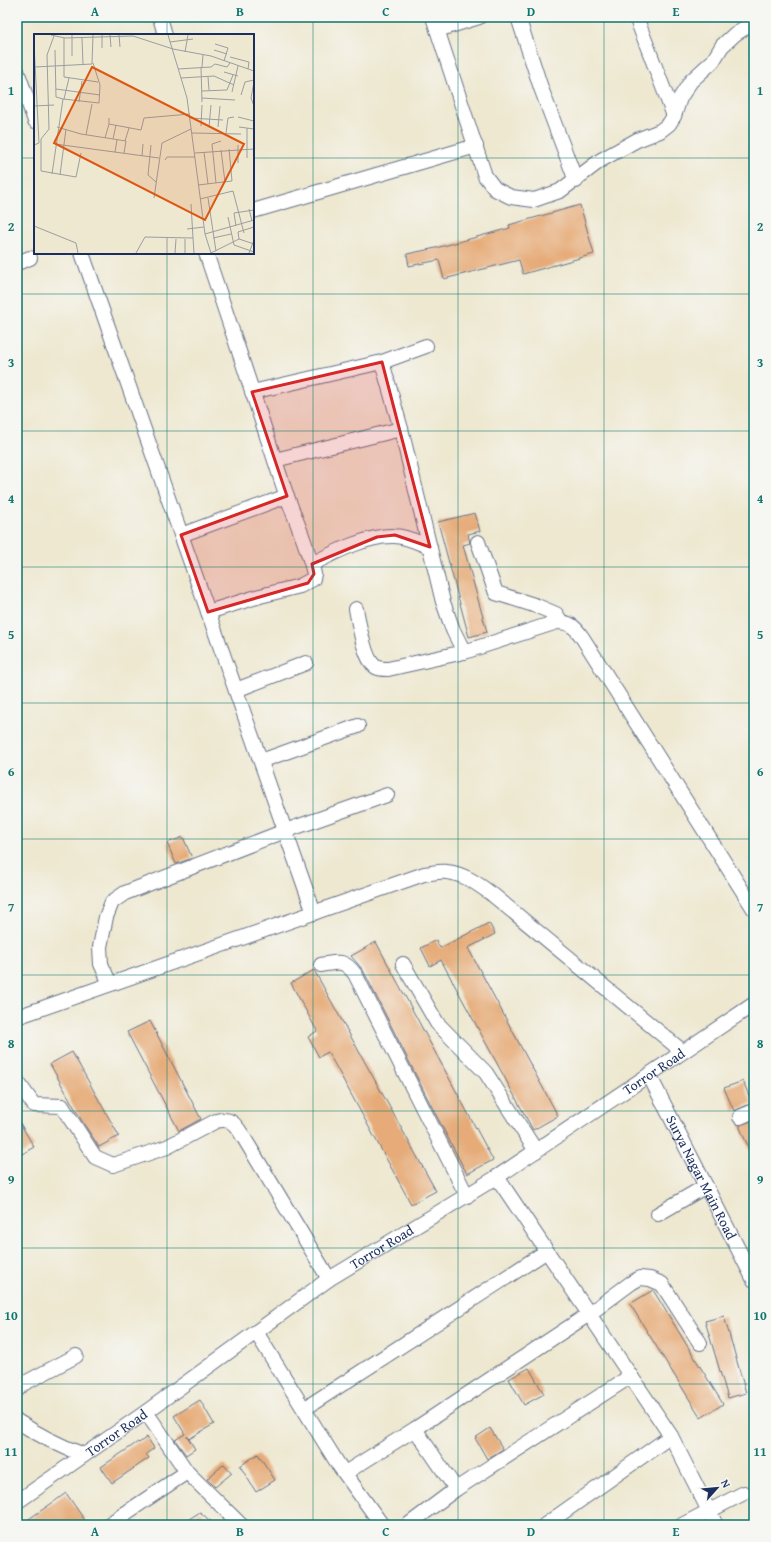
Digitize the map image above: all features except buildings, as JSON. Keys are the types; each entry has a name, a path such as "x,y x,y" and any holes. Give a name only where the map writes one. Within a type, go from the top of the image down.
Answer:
{"street":[{"path":"160,17 165,34"},
{"path":"479,17 435,24 485,176 495,189 512,197 534,200 560,191 576,181 601,160 637,140 660,131 669,124 674,116 680,98 691,81 713,61 722,46 735,34 754,22"},
{"path":"518,17 541,88 576,181"},
{"path":"636,17 674,116"},
{"path":"17,71 34,118"},
{"path":"254,211 476,146"},
{"path":"82,254 314,913"},
{"path":"206,254 287,496 312,564 314,574 313,579 300,586 260,596 208,612"},
{"path":"17,262 30,258"},
{"path":"252,392 382,362 426,346"},
{"path":"382,362 401,429 443,602 453,630 464,652"},
{"path":"275,460 401,429"},
{"path":"181,535 287,496"},
{"path":"312,564 338,550 377,537 395,536 408,538 430,547"},
{"path":"478,542 496,593 538,606 556,614 561,622"},
{"path":"356,609 367,654 372,664 378,668 388,669 464,652 546,625 561,622 574,627 582,637 754,909"},
{"path":"236,690 306,663"},
{"path":"261,761 358,726"},
{"path":"110,984 101,964 100,947 106,917 112,902 125,893 285,831 387,795"},
{"path":"17,1016 424,874 446,872 462,875 493,895 682,1051"},
{"path":"321,965 340,962 348,965 355,974 467,1196"},
{"path":"403,964 437,1023 486,1073 536,1151"},
{"name":"Torror Road","path":"17,1502 146,1412 329,1279 497,1177 649,1075 682,1051 754,1004"},
{"name":"Surya Nagar Main Road","path":"649,1075 754,1280"},
{"path":"17,1080 34,1105 62,1106 95,1157 113,1165 167,1147 216,1120 223,1119 232,1122 244,1138 329,1279"},
{"path":"740,1117 754,1111"},
{"path":"497,1177 672,1436 716,1525"},
{"path":"658,1214 706,1186"},
{"path":"304,1409 547,1251"},
{"path":"345,1473 415,1430 589,1314 640,1278 650,1279 662,1284 700,1343"},
{"path":"256,1332 345,1473 382,1525"},
{"path":"17,1390 23,1384 76,1356"},
{"path":"408,1525 456,1489 631,1376"},
{"path":"146,1412 187,1472 241,1525"},
{"path":"17,1421 34,1433 62,1447 84,1455"},
{"path":"415,1430 456,1489"},
{"path":"545,1525 672,1436"},
{"path":"108,1525 187,1472"},
{"path":"682,1525 744,1492"}],"highlighted area":[{"path":"382,362 430,547 395,535 377,537 312,564 314,574 308,583 208,612 181,535 287,496 252,392"}]}
